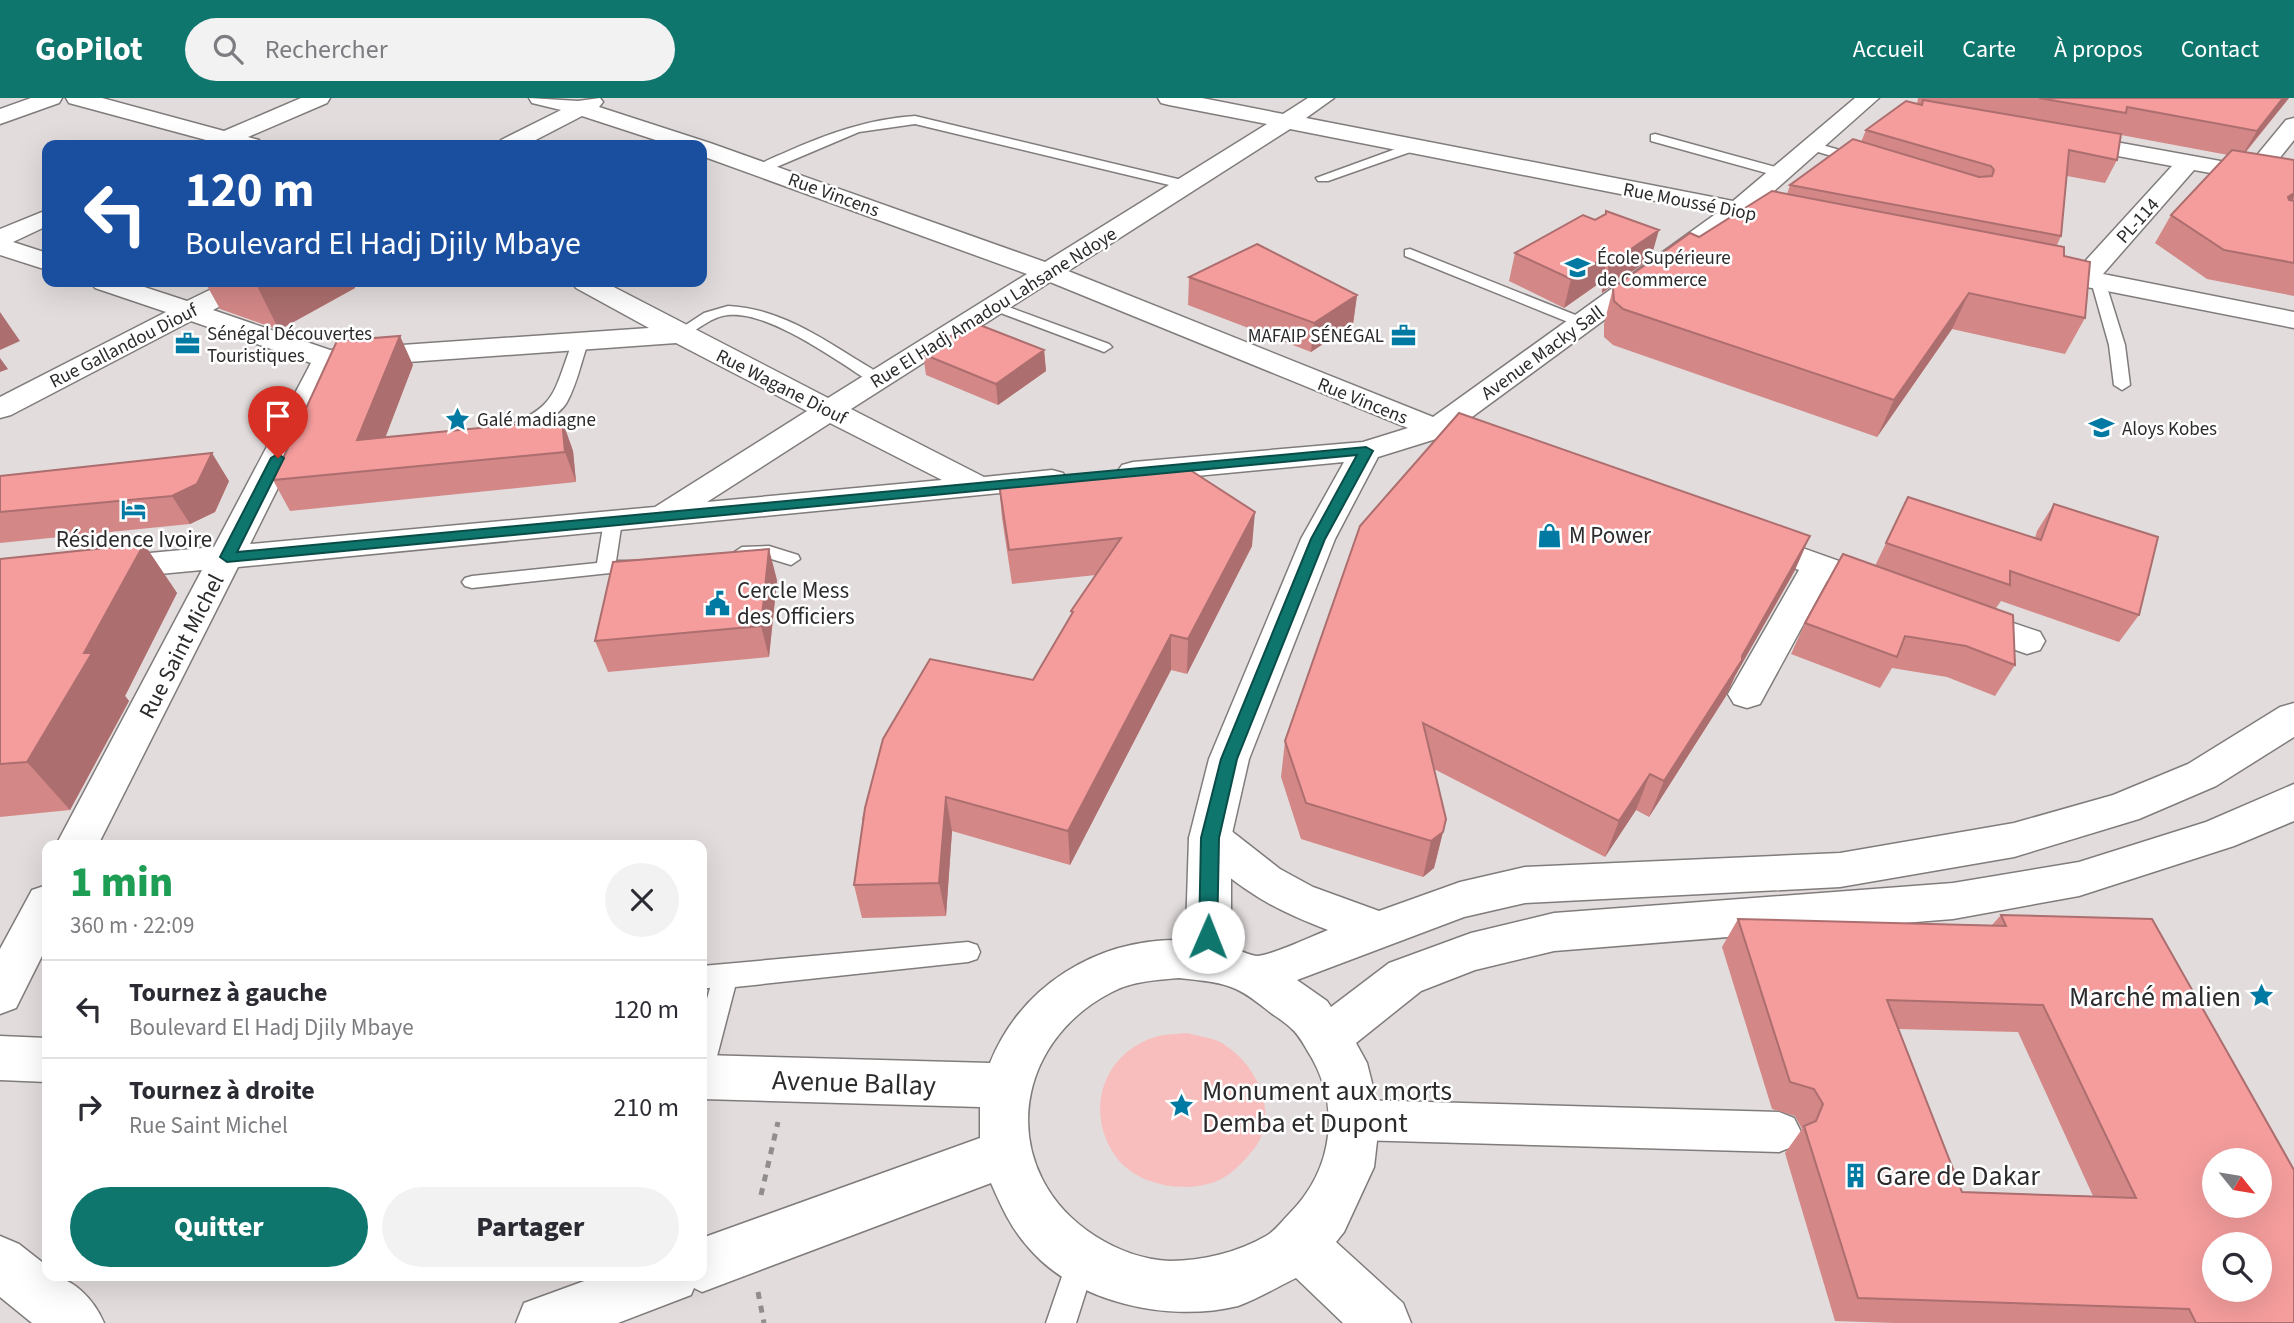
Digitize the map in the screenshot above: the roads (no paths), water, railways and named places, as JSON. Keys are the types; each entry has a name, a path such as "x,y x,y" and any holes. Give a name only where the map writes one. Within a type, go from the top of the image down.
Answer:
{"street":[{"path":"0,117 51,98"},
{"path":"76,98 212,140"},
{"path":"223,140 319,98"},
{"path":"540,98 590,103 681,140"},
{"name":"Rue Moussé Diop","path":"1169,98 1778,218"},
{"name":"Rue El Hadj Amadou Lahsane Ndoye","path":"662,516 1323,98"},
{"path":"1830,98 1872,103"},
{"path":"519,140 590,103"},
{"name":"Avenue Macky Sall","path":"0,579 1366,451 1436,429 1738,210 1812,146 1872,103"},
{"path":"2254,174 2294,125"},
{"path":"2044,136 2294,181"},
{"name":"Rue Vincens","path":"707,150 1047,272 1475,443"},
{"name":"PL-114","path":"2092,279 2189,162"},
{"path":"0,238 42,219"},
{"path":"0,246 42,260"},
{"path":"2019,265 2294,320"},
{"path":"119,287 328,359 680,334"},
{"name":"Rue Gallandou Diouf","path":"0,409 236,287"},
{"name":"Rue Wagane Diouf","path":"594,287 680,334 980,487"},
{"name":"Rue Saint Michel","path":"81,840 328,359"},
{"path":"1208,962 1210,838 1229,759 1318,539 1366,451"},
{"path":"1717,529 2027,641"},
{"path":"1747,694 1819,565"},
{"path":"1256,976 1460,900 1525,885 1840,870 2014,840 2124,808 2202,775 2271,734 2294,717"},
{"path":"1329,1038 1405,977 1471,952 1554,932 1954,901 2079,879 2219,834 2283,808 2294,800"},
{"path":"1210,838 1265,881 1287,894 1378,930"},
{"path":"0,995 42,914"},
{"path":"1179,959 1208,962 1256,976 1296,1002 1329,1038 1348,1076 1356,1120 1351,1165 1332,1209 1301,1246 1262,1270 1217,1285 1170,1288 1123,1279 1081,1260 1045,1230 1020,1193 1006,1153 1002,1119 1006,1086 1016,1058 1030,1034 1048,1012 1087,983 1122,968 1150,961 1179,959"},
{"path":"0,1058 42,1060"},
{"name":"Avenue Ballay","path":"707,1077 1006,1086"},
{"path":"1356,1120 1779,1132"},
{"path":"707,1263 1006,1153"},
{"path":"1301,1246 1382,1323"},
{"path":"0,1263 76,1323"},
{"path":"544,1323 658,1281"}],"lane":[{"path":"762,168 855,128 885,120 915,120 1186,185"},
{"path":"1654,138 1781,173"},
{"path":"1323,178 1412,146"},
{"path":"1812,146 1874,165"},
{"path":"1410,253 1583,323"},
{"path":"2092,279 2117,345 2122,385"},
{"path":"995,306 1104,347"},
{"path":"680,334 705,318 726,310 744,309 778,322 878,380"},
{"path":"486,434 511,432 532,423 559,402 580,343"},
{"path":"605,569 613,521"},
{"path":"719,556 769,552 791,559"},
{"path":"472,582 656,563"},
{"path":"707,1024 713,977 968,952"},
{"path":"1060,1323 1081,1260"}],"place":[{"name":"École Supérieure de Commerce","path":"1577,268"},
{"name":"MAFAIP SÉNÉGAL","path":"1404,335"},
{"name":"Sénégal Découvertes Touristiques","path":"187,344"},
{"name":"Galé madiagne","path":"457,419"},
{"name":"Aloys Kobes","path":"2102,428"},
{"name":"Résidence Ivoire","path":"134,509"},
{"name":"M Power","path":"1549,535"},
{"name":"Cercle Mess des Officiers","path":"717,603"},
{"name":"Marché malien","path":"2261,996"},
{"name":"Monument aux morts Demba et Dupont","path":"1182,1106"},
{"name":"Gare de Dakar","path":"1856,1175"}]}
